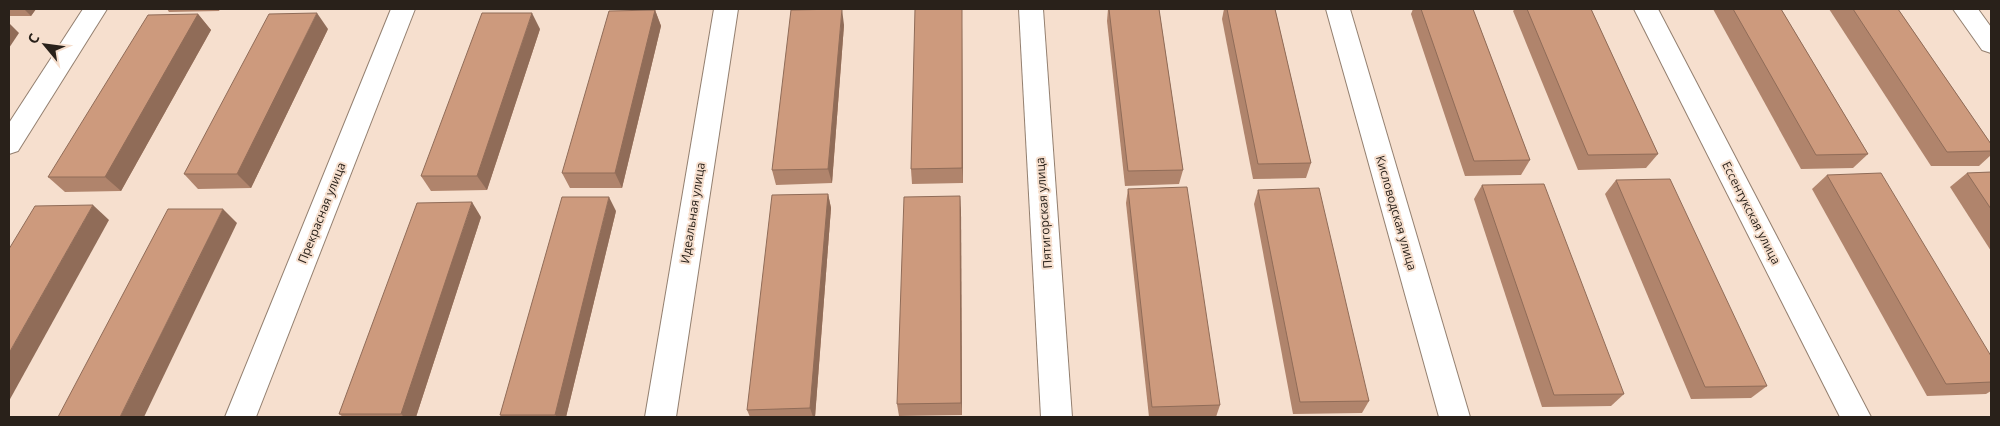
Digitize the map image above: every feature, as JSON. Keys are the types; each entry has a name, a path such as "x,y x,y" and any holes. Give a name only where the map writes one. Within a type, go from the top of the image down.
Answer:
{"street":[{"path":"9,144 95,9"},
{"name":"Прекрасная улица","path":"240,417 403,9"},
{"name":"Идеальная улица","path":"660,417 726,9"},
{"name":"Пятигорская улица","path":"1031,9 1057,417"},
{"name":"Кисловодская улица","path":"1338,9 1454,417"},
{"name":"Ессентукская улица","path":"1646,9 1856,417"},
{"path":"1965,9 1991,44"}],"building":[{"path":"842,9 828,169 772,170 791,10"},
{"path":"915,9 962,9 962,168 911,169"},
{"path":"1109,9 1159,9 1183,170 1128,171"},
{"path":"1227,9 1275,9 1311,163 1258,164"},
{"path":"1421,9 1473,9 1530,160 1474,161"},
{"path":"1527,9 1591,9 1658,154 1588,155"},
{"path":"1733,9 1781,9 1868,154 1816,155"},
{"path":"1853,9 1898,9 1991,144 1991,151 1947,152"},
{"path":"655,10 615,173 562,173 609,11"},
{"path":"317,13 237,174 184,174 269,14"},
{"path":"482,13 532,13 477,176 421,176"},
{"path":"198,14 105,177 48,177 148,15"},
{"path":"1991,172 1991,209 1967,173"},
{"path":"1881,173 1991,356 1991,382 1946,384 1827,175"},
{"path":"1670,179 1767,386 1705,387 1616,180"},
{"path":"1544,184 1624,394 1554,395 1482,185"},
{"path":"1187,187 1220,405 1152,407 1128,189"},
{"path":"1319,188 1369,401 1300,402 1258,190"},
{"path":"828,194 810,408 747,410 772,195"},
{"path":"960,196 961,403 897,404 904,197"},
{"path":"562,197 609,197 555,415 500,415"},
{"path":"472,202 401,414 339,414 417,203"},
{"path":"93,205 9,353 9,249 35,206"},
{"path":"168,209 223,209 120,417 58,417"}]}
